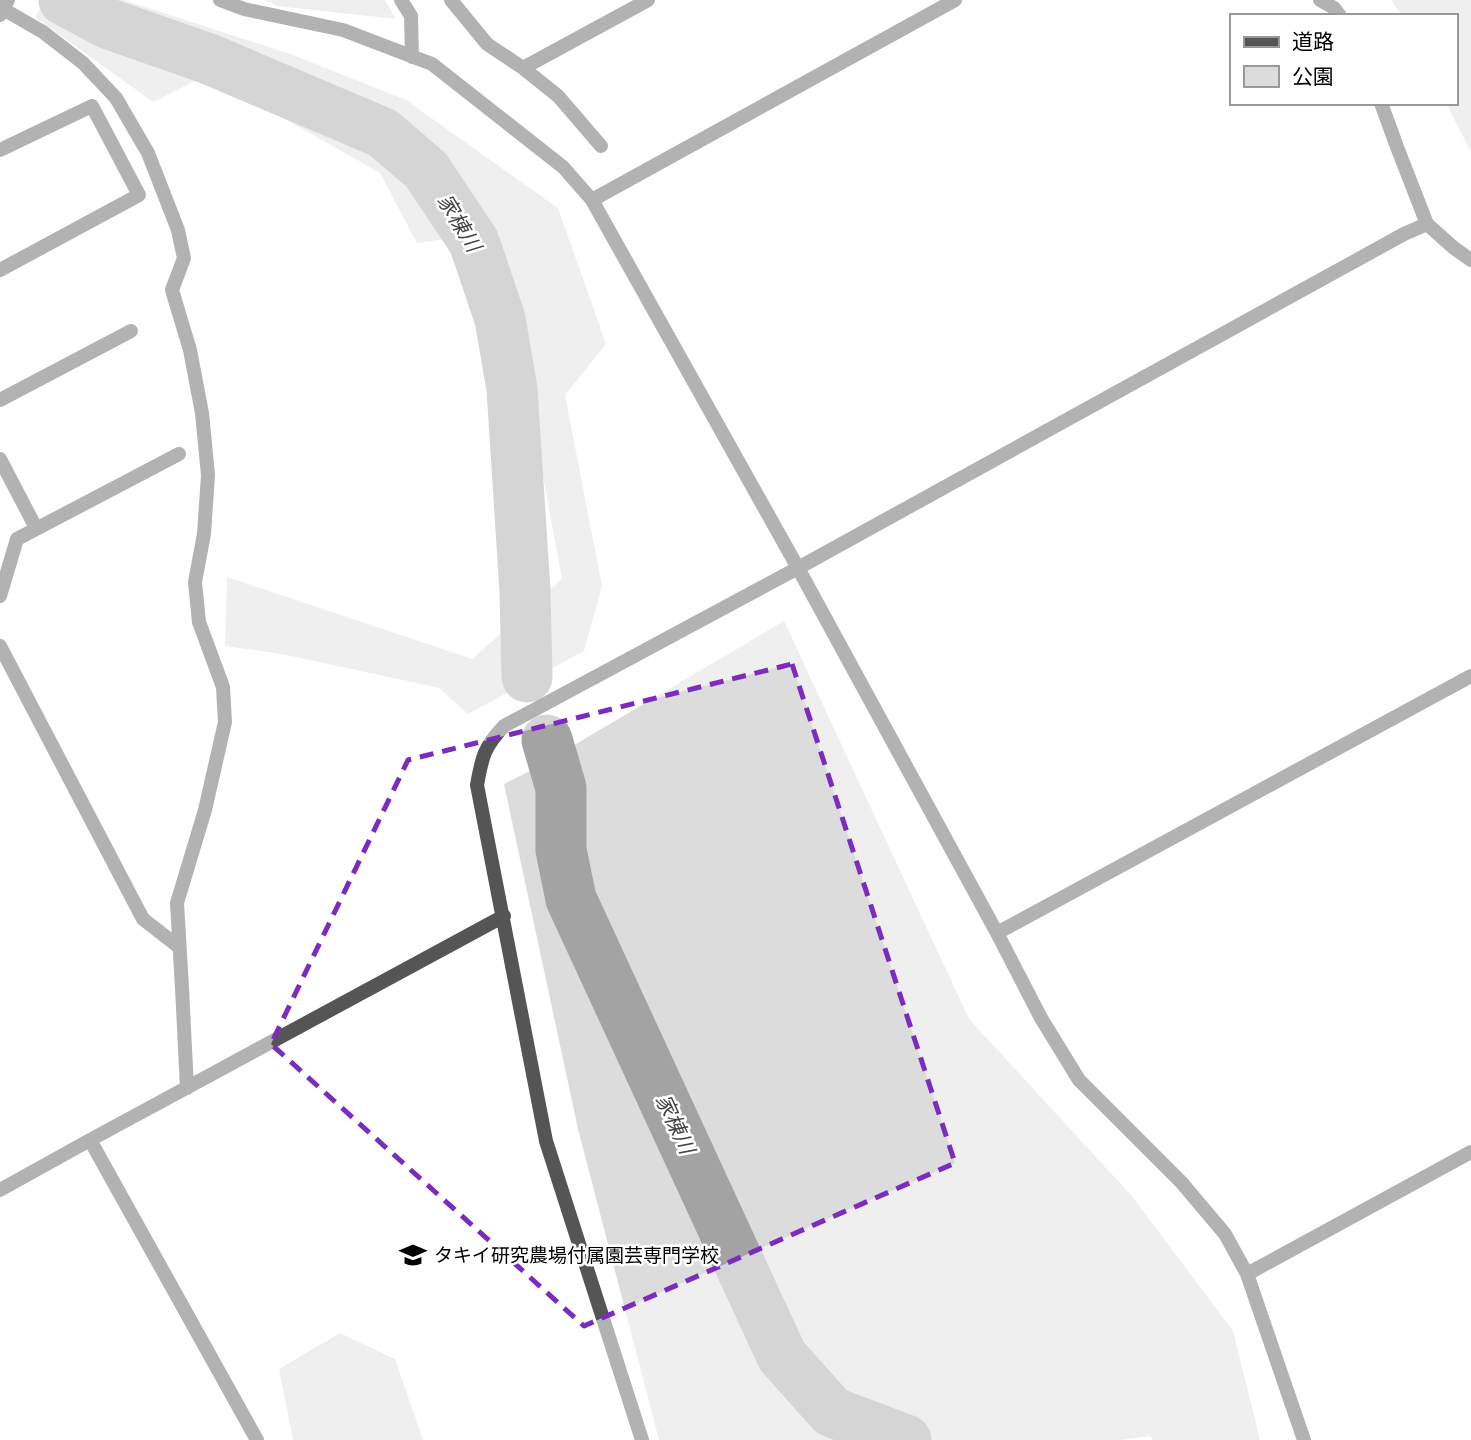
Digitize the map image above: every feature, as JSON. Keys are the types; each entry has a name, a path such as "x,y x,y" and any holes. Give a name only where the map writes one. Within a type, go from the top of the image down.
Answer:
{"lane":[{"path":"220,0 244,9 343,30 432,64 563,167 592,200 798,568 1041,1018 1079,1080 1182,1183 1225,1234 1247,1274 1304,1440"},
{"path":"401,0 411,16 412,57"},
{"path":"451,0 487,44 558,96 601,146"},
{"path":"523,68 648,0"},
{"path":"592,200 954,0"},
{"path":"1321,0 1338,14"},
{"path":"4,8 43,32 83,63 116,98 148,153 178,230 184,258 172,290 192,363 202,413 208,475 204,534 195,582 200,622 223,687 225,722 205,810 177,903 187,1088"},
{"path":"1382,105 1427,224 1471,260"},
{"path":"0,150 92,106 139,195 0,270"},
{"path":"642,1440 546,1141 477,785 481,759 489,741 504,726 798,568 1404,234 1427,224"},
{"path":"0,400 131,331"},
{"path":"0,596 17,539 179,454"},
{"path":"0,459 36,528"},
{"path":"0,646 143,919 179,947"},
{"path":"997,933 1471,676"},
{"path":"0,1191 503,916"},
{"path":"90,1140 257,1440"},
{"path":"1247,1274 1471,1152"}],"highlighted area":[{"path":"792,664 955,1163 584,1326 271,1044 408,760"}],"green space":[{"path":"45,0 124,0 293,55 406,100 558,208 606,344 565,395 602,586 584,651 468,714 439,688 282,654 225,646 227,577 472,659 562,579 498,232 417,243 380,173 207,75 153,102 35,17"},
{"path":"265,0 385,0 396,19 277,6"},
{"path":"1391,0 1471,0 1471,152 1447,105 1457,105 1457,14 1401,14"},
{"path":"784,621 969,1019 1131,1195 1233,1331 1260,1440 1153,1440 1150,1436 1121,1440 659,1440 578,1129 504,784"},
{"path":"340,1333 395,1359 423,1440 293,1440 279,1369"}],"waterway":[{"name":"家棟川","path":"64,0 109,24 209,59 383,133 426,170 474,242 500,319 512,389 525,591 527,677"},
{"name":"家棟川","path":"547,740 561,788 561,850 571,899 782,1356 832,1412 906,1440"}],"place":[{"name":"タキイ研究農場付属園芸専門学校","path":"413,1255"}]}
